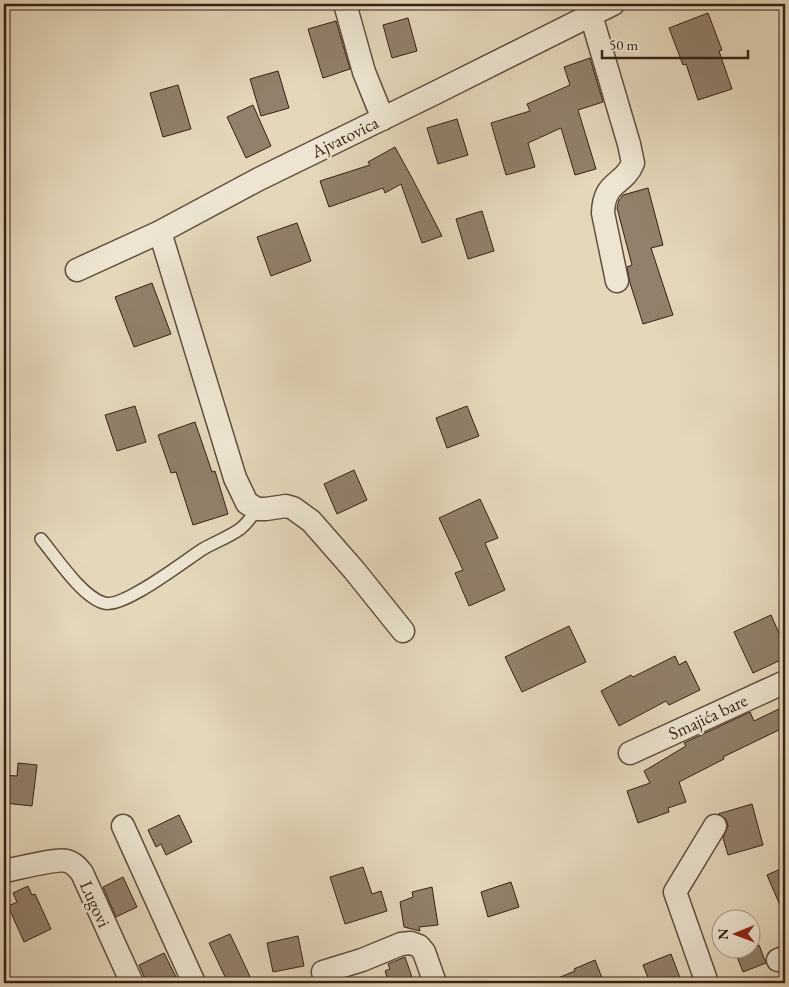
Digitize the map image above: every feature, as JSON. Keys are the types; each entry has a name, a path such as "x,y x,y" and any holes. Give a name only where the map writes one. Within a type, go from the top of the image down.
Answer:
{"street":[{"path":"344,4 364,72 382,119"},
{"name":"Ajvatovica","path":"77,270 160,232 259,179 613,4"},
{"path":"591,15 633,163 627,174 610,187 603,204 603,212 618,281"},
{"path":"160,232 235,478 248,503 257,509 286,506 293,508 310,521 354,570 403,630"},
{"name":"Smajića bare","path":"630,753 785,682"},
{"path":"123,826 194,983"},
{"path":"707,983 675,892 715,826"},
{"name":"Lugovi","path":"4,871 66,860 75,865 82,874 132,983"},
{"path":"329,983 323,972 362,960 401,944 410,943 419,946 424,952 435,983"}],"lane":[{"path":"41,538 81,588 93,599 106,604 117,603 204,549 241,529 257,509"}],"building":[{"path":"708,13 722,50 719,51 732,89 698,100 686,64 683,65 669,28"},
{"path":"408,18 417,51 392,58 383,25"},
{"path":"336,21 350,69 323,78 308,29"},
{"path":"590,58 603,102 578,110 596,169 575,175 561,128 528,143 535,167 506,175 491,123 530,111 527,104 570,85 564,67"},
{"path":"278,71 289,108 261,116 250,79"},
{"path":"178,85 191,129 163,137 150,93"},
{"path":"253,105 271,146 246,158 227,117"},
{"path":"457,119 468,155 438,164 427,128"},
{"path":"395,147 442,236 422,243 401,184 385,193 383,188 329,207 320,181 370,165 368,162"},
{"path":"648,188 663,245 651,248 673,315 643,324 630,283 627,267 632,265 617,208 619,200 623,195"},
{"path":"482,211 494,251 468,259 456,219"},
{"path":"297,223 311,261 271,276 257,237"},
{"path":"152,283 171,334 134,347 115,297"},
{"path":"135,406 146,442 117,451 105,415"},
{"path":"467,406 479,436 447,448 436,418"},
{"path":"195,422 212,472 215,471 228,514 193,525 176,472 171,473 158,435"},
{"path":"354,470 367,500 337,514 324,484"},
{"path":"480,499 498,538 485,543 505,590 469,606 455,573 463,570 439,518"},
{"path":"771,615 785,647 785,658 753,673 734,632"},
{"path":"569,626 586,662 522,692 505,657"},
{"path":"675,656 679,665 686,661 700,690 669,705 666,701 619,726 601,691 631,675 633,677"},
{"path":"785,706 785,727 723,757 724,759 679,782 686,802 668,808 669,812 638,823 627,791 650,783 644,771 686,746 684,743 750,712 754,721"},
{"path":"18,763 37,765 32,806 4,803 4,775 17,776"},
{"path":"752,804 763,845 728,855 723,838 728,826 726,819 718,814"},
{"path":"179,815 192,842 166,855 161,844 156,847 148,830"},
{"path":"363,867 372,894 381,891 387,911 345,924 330,877"},
{"path":"785,867 785,917 767,875"},
{"path":"123,877 137,907 116,917 103,887"},
{"path":"511,882 519,907 488,917 481,892"},
{"path":"28,886 32,895 35,894 51,929 24,942 8,906 17,902 13,893"},
{"path":"432,887 438,925 419,927 420,931 404,927 400,902 413,897 412,892"},
{"path":"230,934 253,983 228,983 209,943"},
{"path":"298,936 304,966 273,972 267,943"},
{"path":"164,953 179,983 147,983 139,965"},
{"path":"762,953 766,963 743,972 738,960 762,960"},
{"path":"671,954 682,983 650,983 643,965"},
{"path":"405,957 414,983 389,983 385,971 390,969 388,964"},
{"path":"595,960 604,983 546,983 575,971 574,969"}]}
